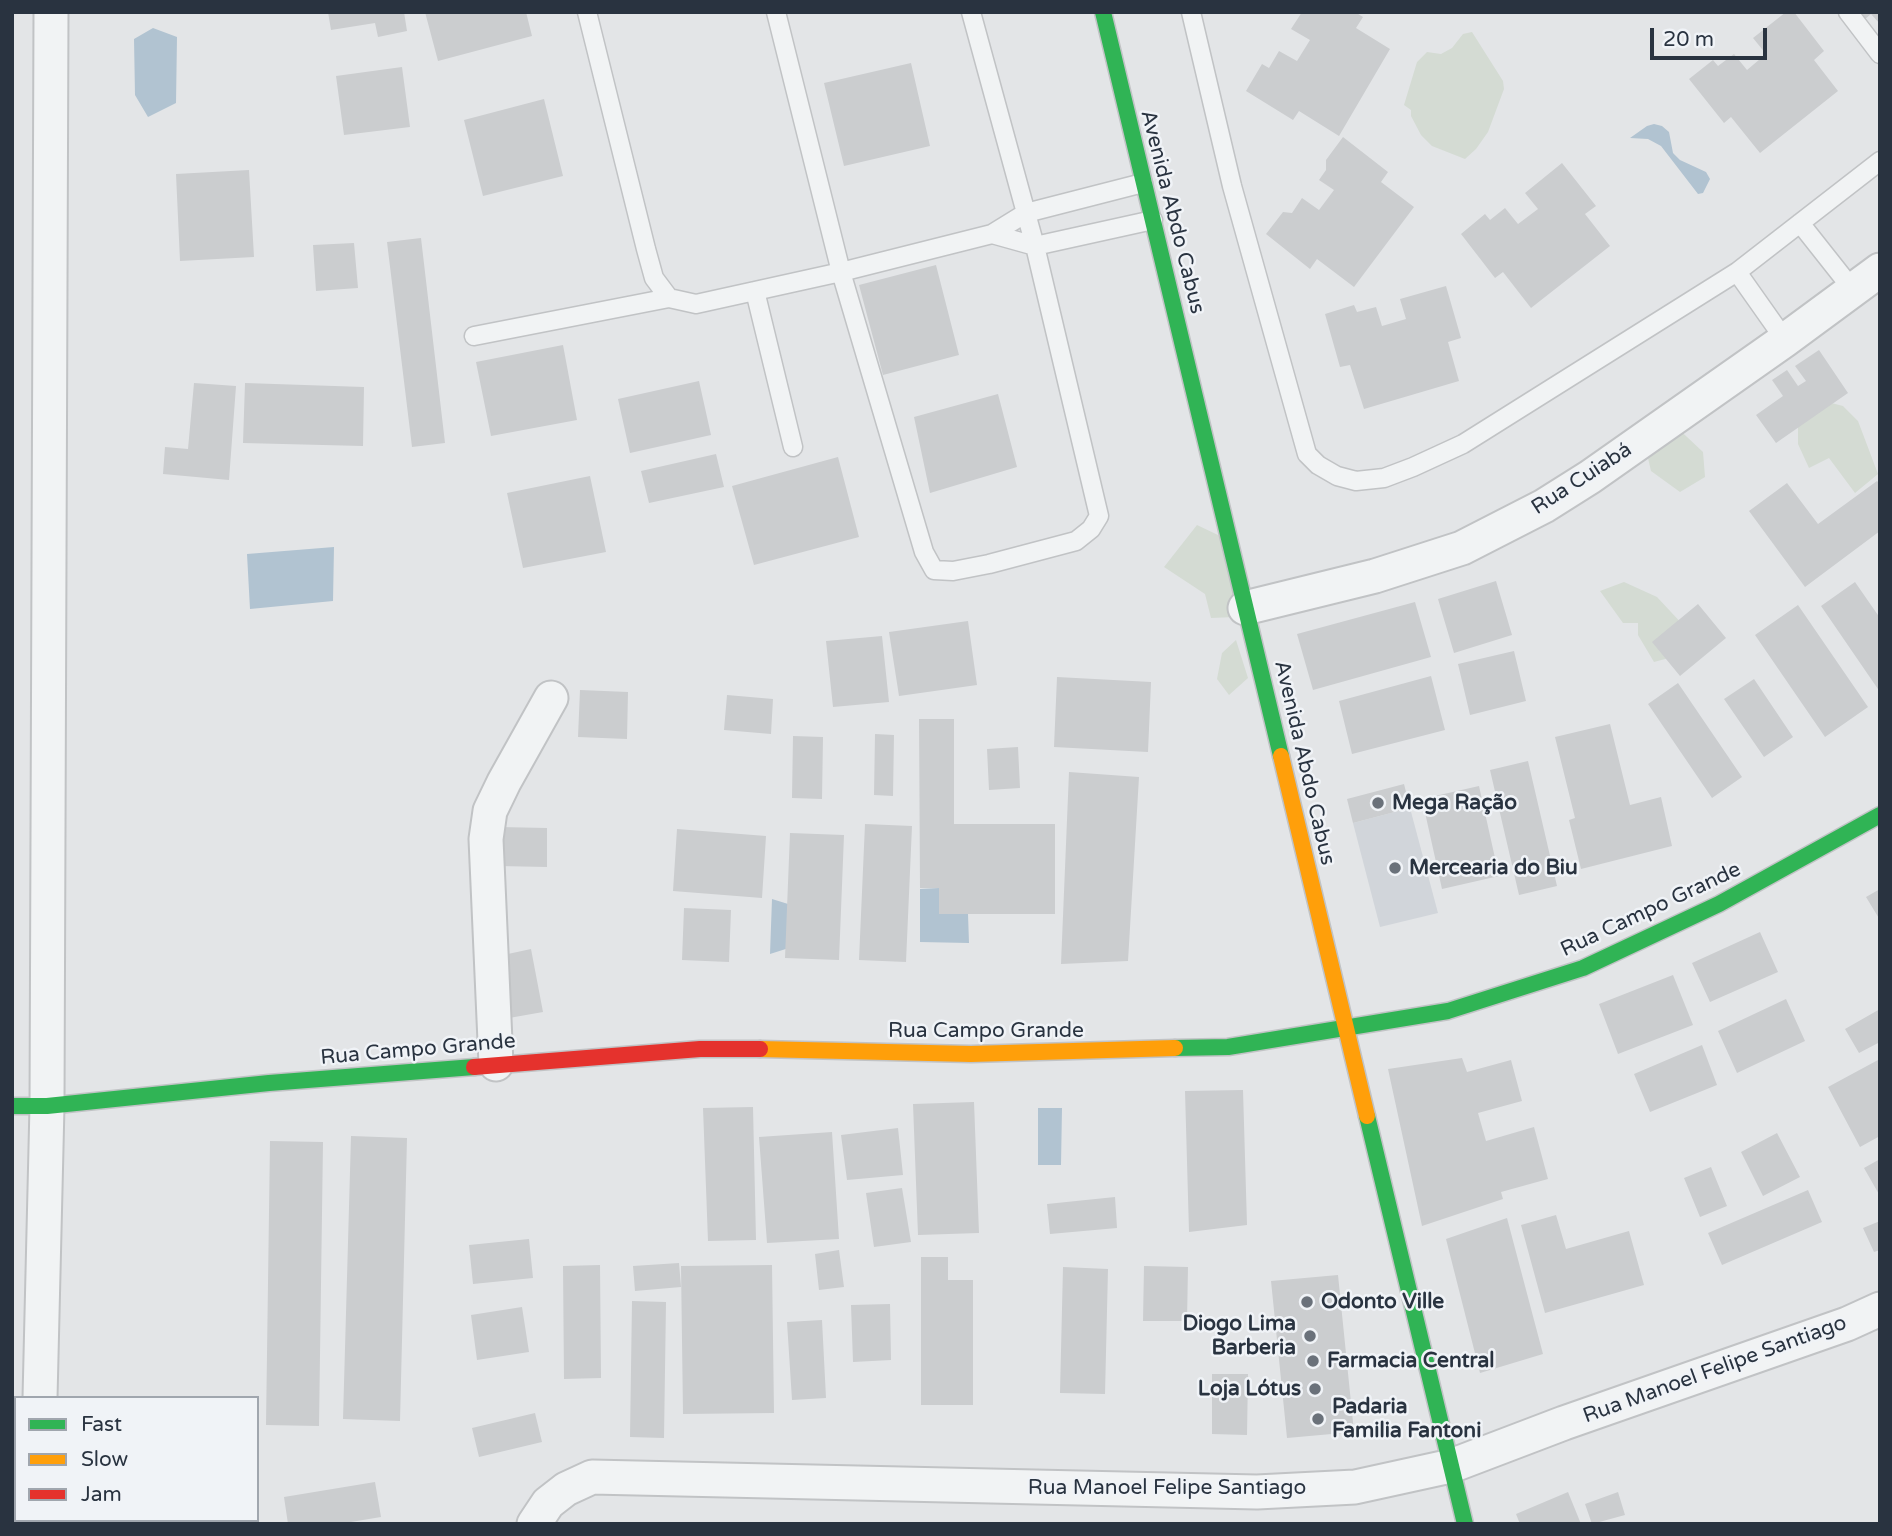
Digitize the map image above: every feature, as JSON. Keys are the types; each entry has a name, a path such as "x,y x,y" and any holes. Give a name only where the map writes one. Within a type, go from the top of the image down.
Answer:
{"street":[{"path":"40,1396 47,1106 51,12"},
{"name":"Avenida Abdo Cabus","path":"1103,12 1465,1524"},
{"name":"Rua Cuiabá","path":"1245,608 1375,576 1462,548 1544,506 1590,477 1785,340 1870,286"},
{"path":"496,1064 486,839 490,811 551,698"},
{"name":"Rua Campo Grande","path":"12,1106 47,1106 269,1083 700,1049 971,1054 1228,1047 1448,1011 1583,968 1719,904 1880,815"},
{"name":"Rua Manoel Felipe Santiago","path":"534,1524 548,1503 566,1489 593,1477 1256,1492 1356,1487 1451,1466 1564,1423 1847,1324 1880,1309"}],"lane":[{"path":"587,12 654,278 669,298"},
{"path":"776,12 841,272 924,552 934,570 953,571 1076,541 1091,529 1099,516 1035,246 971,12"},
{"path":"1191,12 1232,186 1307,454 1318,465 1336,476 1356,481 1384,478 1463,444 1737,272 1880,161"},
{"path":"1848,12 1880,54"},
{"path":"474,336 669,298 696,304 841,272 992,234 1026,213 1143,183"},
{"path":"992,234 1035,246 1153,220"},
{"path":"1800,223 1870,286"},
{"path":"1737,272 1785,340"},
{"path":"755,291 793,447"}],"shaded area":[{"path":"1472,32 1503,81 1504,89 1488,132 1465,159 1432,146 1421,135 1411,116 1411,110 1404,105 1417,62 1427,52 1441,54 1452,48 1463,34"},
{"path":"1816,399 1843,406 1858,421 1878,474 1855,493 1829,458 1809,468 1798,444 1798,409"},
{"path":"1670,421 1703,452 1705,477 1680,492 1651,471 1641,428"},
{"path":"1197,525 1239,545 1235,617 1211,618 1205,594 1164,567"},
{"path":"1624,582 1657,597 1685,627 1676,656 1654,662 1638,635 1638,623 1623,623 1600,591"},
{"path":"1236,640 1248,678 1229,695 1217,679 1222,653"},
{"name":"Mercearia do Biu","path":"1410,808 1438,913 1380,927 1353,823"}],"water":[{"path":"153,28 177,37 176,103 148,117 135,95 134,39"},
{"path":"1654,124 1669,132 1673,153 1680,160 1706,172 1710,179 1703,193 1698,194 1661,146 1648,139 1630,138"},
{"path":"334,547 333,601 250,609 247,554"},
{"path":"939,888 939,914 968,914 969,943 920,942 920,889"},
{"path":"772,899 801,908 792,947 770,954"},
{"path":"1038,1108 1062,1108 1061,1165 1038,1165"}],"building":[{"path":"328,12 404,12 407,31 378,37 375,23 331,30"},
{"path":"425,12 526,12 532,36 438,61"},
{"path":"1302,12 1355,12 1363,17 1356,28 1390,49 1339,136 1299,111 1293,120 1246,91 1262,64 1269,68 1279,51 1297,61 1310,40 1291,29"},
{"path":"1786,12 1794,12 1824,51 1814,60 1838,91 1760,153 1731,117 1724,123 1689,79 1713,60 1718,66 1734,54 1747,70 1766,54 1753,38"},
{"path":"1857,12 1880,12 1880,24 1871,14 1864,20"},
{"path":"911,63 930,146 844,166 824,83"},
{"path":"402,67 410,127 344,135 336,76"},
{"path":"544,99 563,176 483,196 464,120"},
{"path":"1343,137 1388,172 1381,182 1414,207 1354,287 1317,259 1310,269 1266,234 1283,212 1292,213 1302,198 1319,210 1334,190 1319,180 1326,170 1326,160"},
{"path":"1562,163 1596,206 1585,214 1610,246 1531,308 1503,272 1495,278 1461,234 1485,214 1490,220 1505,208 1518,224 1538,209 1525,193"},
{"path":"249,170 254,257 180,261 176,174"},
{"path":"421,238 445,443 412,447 387,242"},
{"path":"354,243 358,288 316,291 313,245"},
{"path":"936,265 959,355 883,375 859,285"},
{"path":"1446,286 1461,338 1448,342 1459,381 1364,409 1350,365 1340,367 1325,314 1354,305 1357,312 1376,307 1382,326 1406,319 1400,299"},
{"path":"563,345 577,420 491,436 476,362"},
{"path":"1819,350 1848,393 1776,443 1756,415 1783,396 1772,380 1787,370 1798,386 1806,381 1795,366"},
{"path":"699,381 711,435 630,453 618,399"},
{"path":"194,383 236,386 229,480 163,474 165,447 188,449"},
{"path":"245,383 364,387 363,446 243,443"},
{"path":"998,394 1017,467 930,493 914,417"},
{"path":"716,454 724,487 649,503 641,471"},
{"path":"838,457 859,537 754,565 732,486"},
{"path":"590,476 606,552 523,568 507,493"},
{"path":"1877,481 1880,484 1880,531 1805,587 1749,511 1787,483 1818,524"},
{"path":"1496,581 1512,635 1454,653 1438,599"},
{"path":"1855,582 1880,618 1880,692 1821,606"},
{"path":"1415,602 1431,657 1313,690 1297,634"},
{"path":"1698,604 1726,638 1680,676 1652,642"},
{"path":"1798,605 1868,707 1825,737 1755,635"},
{"path":"968,621 977,685 899,696 889,632"},
{"path":"882,636 889,702 833,707 826,641"},
{"path":"1514,651 1526,701 1470,715 1458,664"},
{"path":"1431,676 1445,730 1352,754 1339,701"},
{"path":"1057,677 1151,682 1148,752 1054,747"},
{"path":"1754,679 1793,737 1764,757 1724,699"},
{"path":"1678,683 1742,777 1712,798 1648,704"},
{"path":"580,690 628,692 627,739 578,737"},
{"path":"727,695 773,699 771,734 724,730"},
{"path":"919,719 954,719 954,824 1055,824 1055,914 939,914 939,888 920,888"},
{"path":"1610,724 1630,805 1661,797 1672,846 1581,869 1569,820 1575,818 1555,737"},
{"path":"875,734 894,735 893,796 874,795"},
{"path":"793,736 823,737 822,799 792,798"},
{"path":"1018,747 1020,788 989,790 987,749"},
{"path":"1528,761 1557,886 1519,895 1490,770"},
{"path":"1069,772 1139,777 1128,961 1061,964"},
{"name":"Mega Ração","path":"1404,784 1410,808 1353,823 1347,799"},
{"path":"1479,786 1499,876 1442,889 1422,799"},
{"path":"865,824 912,826 906,962 859,960"},
{"path":"499,827 547,828 547,867 499,866"},
{"path":"677,829 766,836 762,898 673,891"},
{"path":"790,833 844,835 839,960 785,958"},
{"path":"1880,889 1880,920 1866,897"},
{"path":"684,908 731,910 729,962 682,960"},
{"path":"1760,932 1778,972 1710,1002 1692,963"},
{"path":"531,949 543,1012 509,1018 494,957"},
{"path":"1673,975 1693,1025 1618,1054 1599,1004"},
{"path":"1786,999 1805,1041 1737,1073 1718,1031"},
{"path":"1880,1009 1880,1042 1859,1053 1845,1029"},
{"path":"1702,1045 1717,1085 1650,1112 1634,1074"},
{"path":"1462,1058 1467,1072 1511,1060 1522,1101 1478,1113 1486,1141 1534,1127 1548,1179 1501,1192 1503,1199 1422,1226 1388,1069"},
{"path":"1878,1060 1880,1136 1860,1147 1828,1087"},
{"path":"1243,1090 1247,1225 1189,1232 1185,1091"},
{"path":"974,1102 979,1233 918,1235 913,1104"},
{"path":"753,1107 756,1240 708,1241 703,1108"},
{"path":"898,1128 903,1175 847,1180 841,1135"},
{"path":"832,1132 839,1239 767,1243 759,1137"},
{"path":"1777,1133 1800,1177 1763,1196 1741,1152"},
{"path":"351,1136 407,1138 400,1421 343,1419"},
{"path":"270,1141 323,1142 319,1426 266,1425"},
{"path":"1880,1159 1880,1196 1864,1168"},
{"path":"1711,1167 1727,1206 1700,1217 1684,1178"},
{"path":"902,1188 911,1242 874,1247 866,1193"},
{"path":"1808,1190 1822,1222 1722,1265 1708,1233"},
{"path":"1115,1197 1117,1228 1050,1234 1047,1204"},
{"path":"1556,1215 1566,1249 1629,1231 1644,1285 1545,1313 1521,1225"},
{"path":"1507,1218 1543,1354 1480,1373 1446,1239"},
{"path":"1880,1221 1880,1250 1874,1252 1863,1228"},
{"path":"529,1239 533,1278 473,1284 469,1245"},
{"path":"839,1250 844,1287 819,1290 815,1254"},
{"path":"921,1257 948,1257 948,1280 973,1280 973,1405 921,1405"},
{"path":"679,1263 681,1287 635,1291 633,1266"},
{"path":"600,1265 601,1378 564,1379 563,1266"},
{"path":"772,1265 774,1413 683,1414 681,1266"},
{"path":"1144,1266 1188,1267 1187,1321 1143,1321"},
{"path":"1063,1267 1108,1269 1105,1394 1060,1393"},
{"path":"1338,1275 1354,1432 1287,1438 1271,1281"},
{"path":"632,1301 666,1302 664,1438 630,1437"},
{"path":"890,1304 891,1360 853,1362 851,1305"},
{"path":"522,1307 529,1352 477,1360 471,1315"},
{"path":"822,1320 826,1398 792,1400 787,1322"},
{"path":"1212,1374 1248,1374 1247,1435 1212,1434"},
{"path":"535,1413 542,1442 479,1457 472,1428"},
{"path":"375,1482 381,1517 339,1524 288,1524 284,1497"},
{"path":"1568,1492 1581,1524 1520,1524 1516,1514"},
{"path":"1618,1492 1625,1515 1592,1524 1585,1504"},
{"path":"51,1522 98,1522 98,1524"},
{"path":"161,1522 183,1522 183,1524"}],"traffic: fast":[{"path":"1103,12 1281,756"},
{"path":"1175,1048 1228,1047 1448,1011 1583,968 1719,904 1880,815"},
{"path":"12,1106 47,1106 269,1083 474,1067"},
{"path":"1367,1116 1465,1524"}],"traffic: slow":[{"path":"1281,756 1367,1116"},
{"path":"760,1049 971,1054 1175,1048"}],"traffic: jam":[{"path":"474,1067 700,1049 760,1049"}],"place":[{"name":"Mega Ração","path":"1378,803"},
{"name":"Mercearia do Biu","path":"1395,868"},
{"name":"Odonto Ville","path":"1307,1302"},
{"name":"Diogo Lima Barberia","path":"1310,1336"},
{"name":"Farmacia Central","path":"1313,1361"},
{"name":"Loja Lótus","path":"1315,1389"},
{"name":"Padaria Familia Fantoni","path":"1318,1419"}]}
